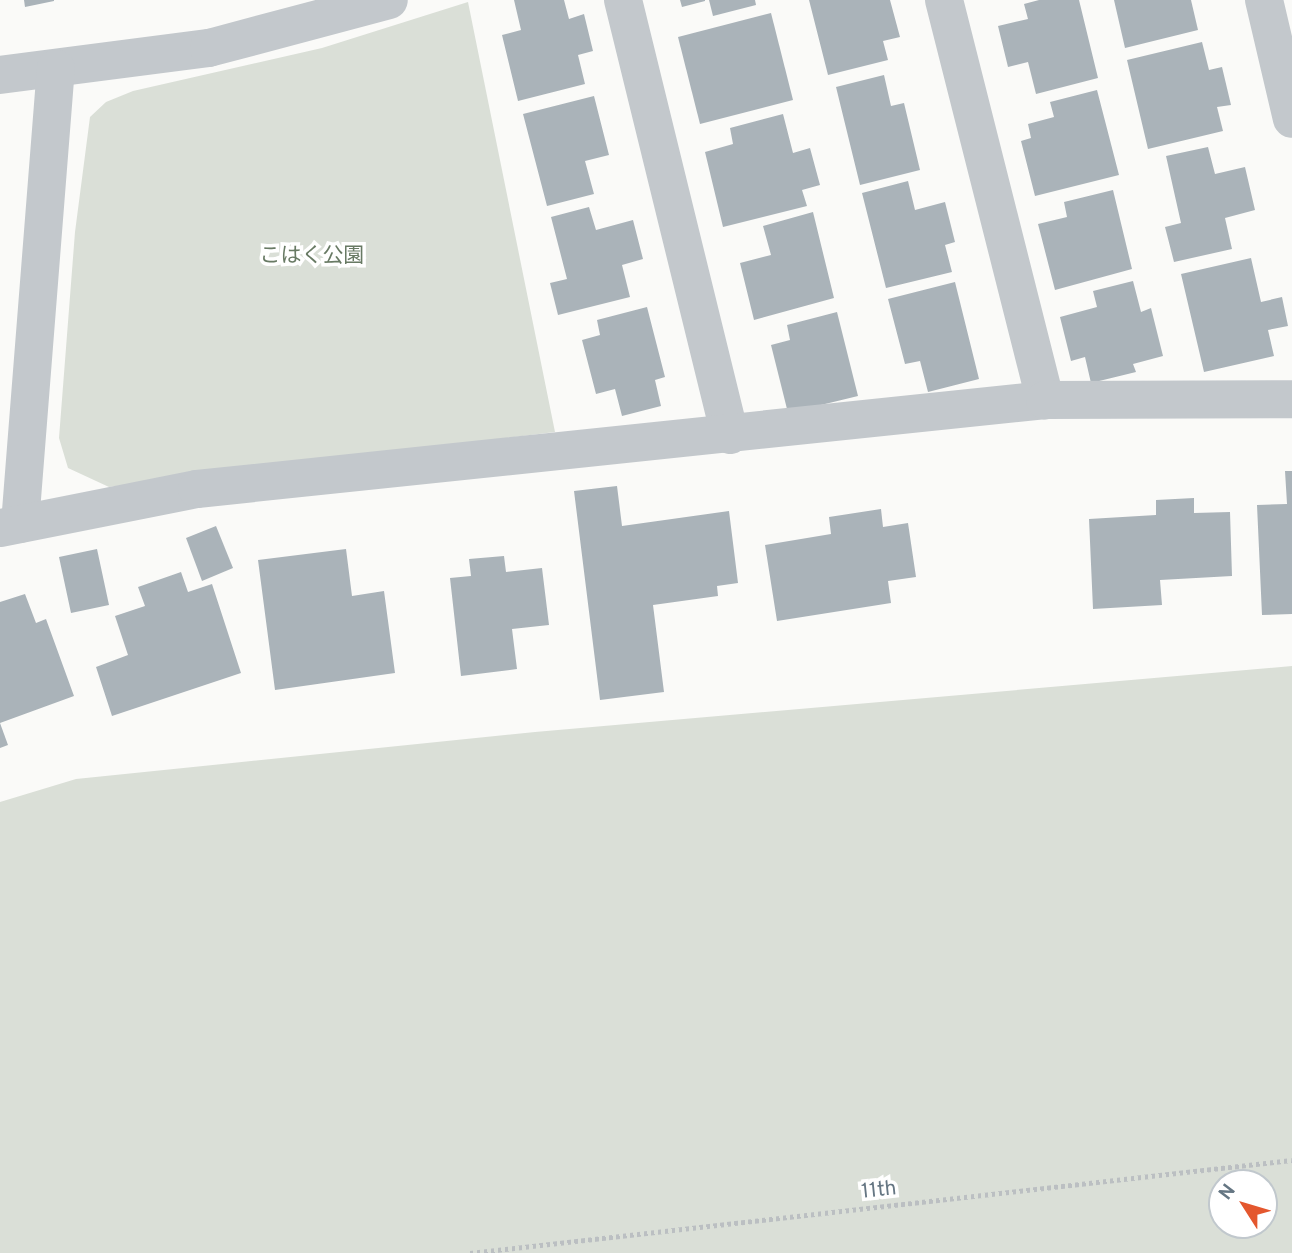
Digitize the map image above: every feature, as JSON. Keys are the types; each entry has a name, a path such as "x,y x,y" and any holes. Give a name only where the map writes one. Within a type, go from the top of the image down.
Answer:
{"street":[{"path":"0,75 209,48 389,0"},
{"path":"623,0 730,435"},
{"path":"944,0 1045,400"},
{"path":"1264,0 1292,119"},
{"path":"57,68 10,526 197,489 1045,400 1292,399"}],"path":[{"name":"11th","path":"470,1253 1292,1160"}],"green space":[{"name":"こはく公園","path":"468,2 555,432 109,487 68,468 59,438 75,232 90,117 106,102 133,91 322,48"},
{"path":"1292,666 1292,1253 0,1253 0,802 76,779 535,732"}],"building":[{"path":"24,0 54,0 54,1 25,7"},
{"path":"514,0 564,0 569,19 584,14 593,51 578,55 585,84 518,101 502,35 521,30"},
{"path":"680,0 705,0 705,1 682,7"},
{"path":"709,0 755,0 756,5 713,16"},
{"path":"809,0 890,0 900,37 883,41 888,60 828,75"},
{"path":"1039,0 1079,0 1098,78 1036,94 1028,62 1008,67 998,26 1028,19 1024,4"},
{"path":"1114,0 1191,0 1198,30 1125,48"},
{"path":"771,13 793,100 700,124 678,37"},
{"path":"1202,42 1209,70 1222,67 1231,105 1217,107 1223,131 1148,149 1127,60"},
{"path":"884,75 891,106 904,103 920,170 860,185 836,87"},
{"path":"1097,90 1119,175 1035,196 1021,141 1031,138 1028,124 1054,117 1050,102"},
{"path":"594,96 609,155 585,161 594,194 547,206 523,114"},
{"path":"783,114 793,153 810,148 820,185 802,190 807,206 723,227 705,152 733,144 730,128"},
{"path":"1208,147 1215,174 1245,167 1255,210 1225,218 1232,249 1174,262 1165,227 1181,223 1166,156"},
{"path":"908,181 915,210 945,202 955,242 945,245 952,272 886,288 862,193"},
{"path":"1113,190 1132,269 1055,290 1038,224 1067,217 1064,202"},
{"path":"589,207 596,230 633,220 643,259 622,265 630,297 558,315 550,283 567,279 551,217"},
{"path":"813,212 834,298 754,320 740,263 771,255 763,226"},
{"path":"1251,258 1261,302 1282,297 1288,326 1268,330 1274,356 1204,372 1181,274"},
{"path":"1133,281 1141,312 1151,308 1163,356 1133,364 1136,372 1091,383 1085,357 1071,361 1060,317 1097,307 1093,291"},
{"path":"955,282 979,379 928,392 920,361 905,364 888,299"},
{"path":"647,307 665,377 655,380 661,406 622,416 615,389 596,394 582,340 600,335 597,320"},
{"path":"837,312 858,396 788,413 771,345 790,340 787,325"},
{"path":"1285,471 1292,471 1292,614 1262,615 1257,505 1287,504"},
{"path":"617,486 622,526 729,511 738,583 717,586 718,596 653,605 664,692 600,700 574,491"},
{"path":"1194,498 1194,513 1230,512 1232,576 1160,580 1162,605 1093,609 1089,519 1156,515 1156,500"},
{"path":"881,509 883,527 908,523 916,577 888,581 891,603 777,621 765,545 831,534 829,517"},
{"path":"216,526 233,568 202,581 186,538"},
{"path":"97,549 109,605 71,613 59,557"},
{"path":"346,549 352,596 384,591 395,673 275,690 258,560"},
{"path":"504,556 506,572 542,568 549,625 512,629 517,669 461,676 450,578 471,576 469,559"},
{"path":"181,572 188,592 212,584 241,673 112,716 96,667 128,655 115,616 145,606 138,587"},
{"path":"25,594 36,623 46,619 74,696 0,723 0,602"},
{"path":"0,723 8,745 0,748"}]}
